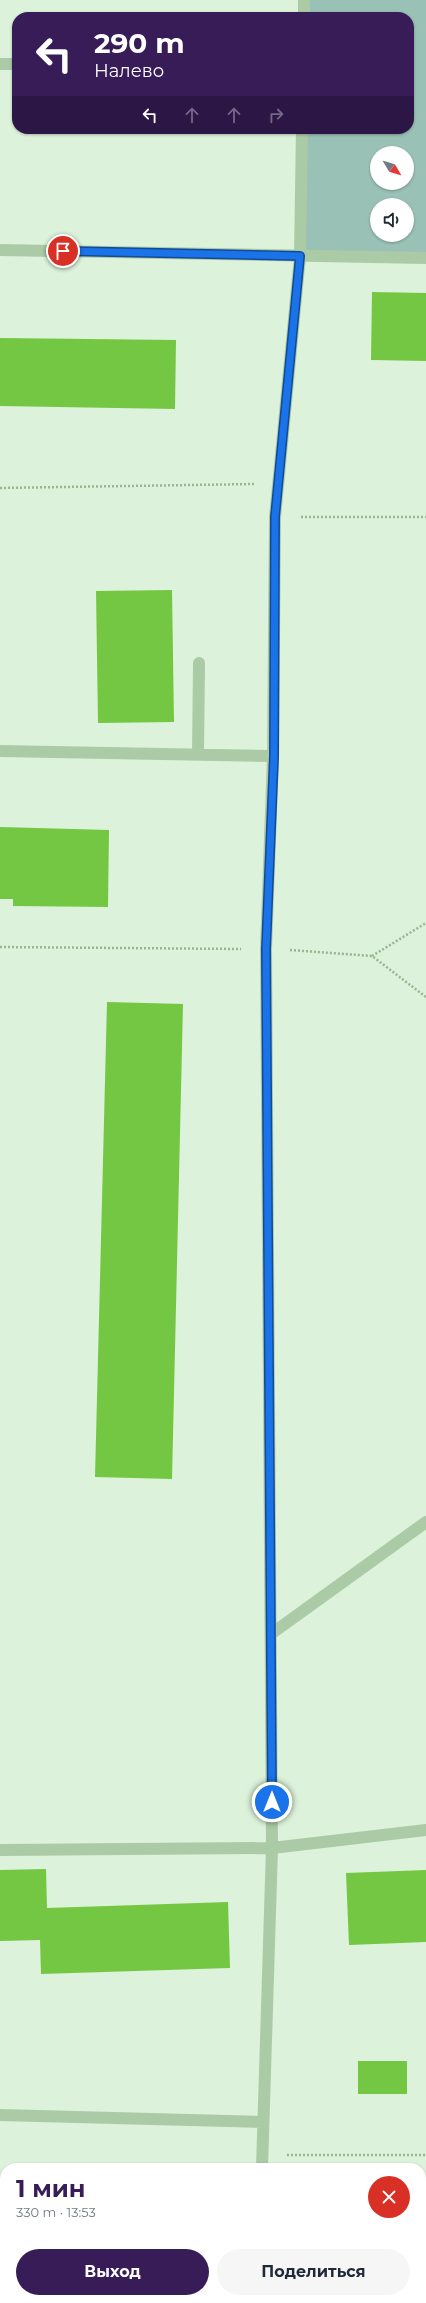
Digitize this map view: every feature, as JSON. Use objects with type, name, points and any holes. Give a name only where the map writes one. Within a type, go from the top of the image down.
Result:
[{"type":"street","points":[[304,0],[304,12]]},
{"type":"street","points":[[0,64],[12,64]]},
{"type":"street","points":[[262,2163],[272,1848],[266,949],[274,756],[275,517],[300,256],[302,134]]},
{"type":"street","points":[[0,250],[426,258]]},
{"type":"street","points":[[198,754],[199,663]]},
{"type":"street","points":[[0,751],[274,756]]},
{"type":"street","points":[[271,1634],[426,1522]]},
{"type":"street","points":[[0,1850],[272,1848],[426,1830]]},
{"type":"street","points":[[0,2115],[263,2122]]},
{"type":"path","points":[[0,488],[278,483]]},
{"type":"path","points":[[275,517],[426,517]]},
{"type":"path","points":[[372,956],[426,923]]},
{"type":"path","points":[[0,947],[266,949],[372,956],[426,997]]},
{"type":"path","points":[[262,2155],[426,2155]]},
{"type":"shaded area","points":[[304,0],[426,0],[426,257],[300,256],[302,134],[414,134],[414,12],[304,12]]},
{"type":"building","points":[[372,292],[426,293],[426,361],[371,360]]},
{"type":"building","points":[[0,338],[176,340],[175,409],[0,406]]},
{"type":"building","points":[[172,590],[174,722],[98,723],[96,591]]},
{"type":"building","points":[[0,827],[109,830],[108,907],[13,906],[13,899],[0,899]]},
{"type":"building","points":[[107,1002],[183,1004],[172,1479],[95,1477]]},
{"type":"building","points":[[46,1869],[47,1908],[228,1902],[230,1968],[41,1974],[40,1940],[0,1941],[0,1870]]},
{"type":"building","points":[[426,1870],[426,1942],[349,1945],[346,1873]]},
{"type":"building","points":[[358,2061],[407,2061],[407,2094],[358,2094]]},
{"type":"route","points":[[63,251],[300,256],[275,517],[274,756],[266,949],[272,1802]]}]
